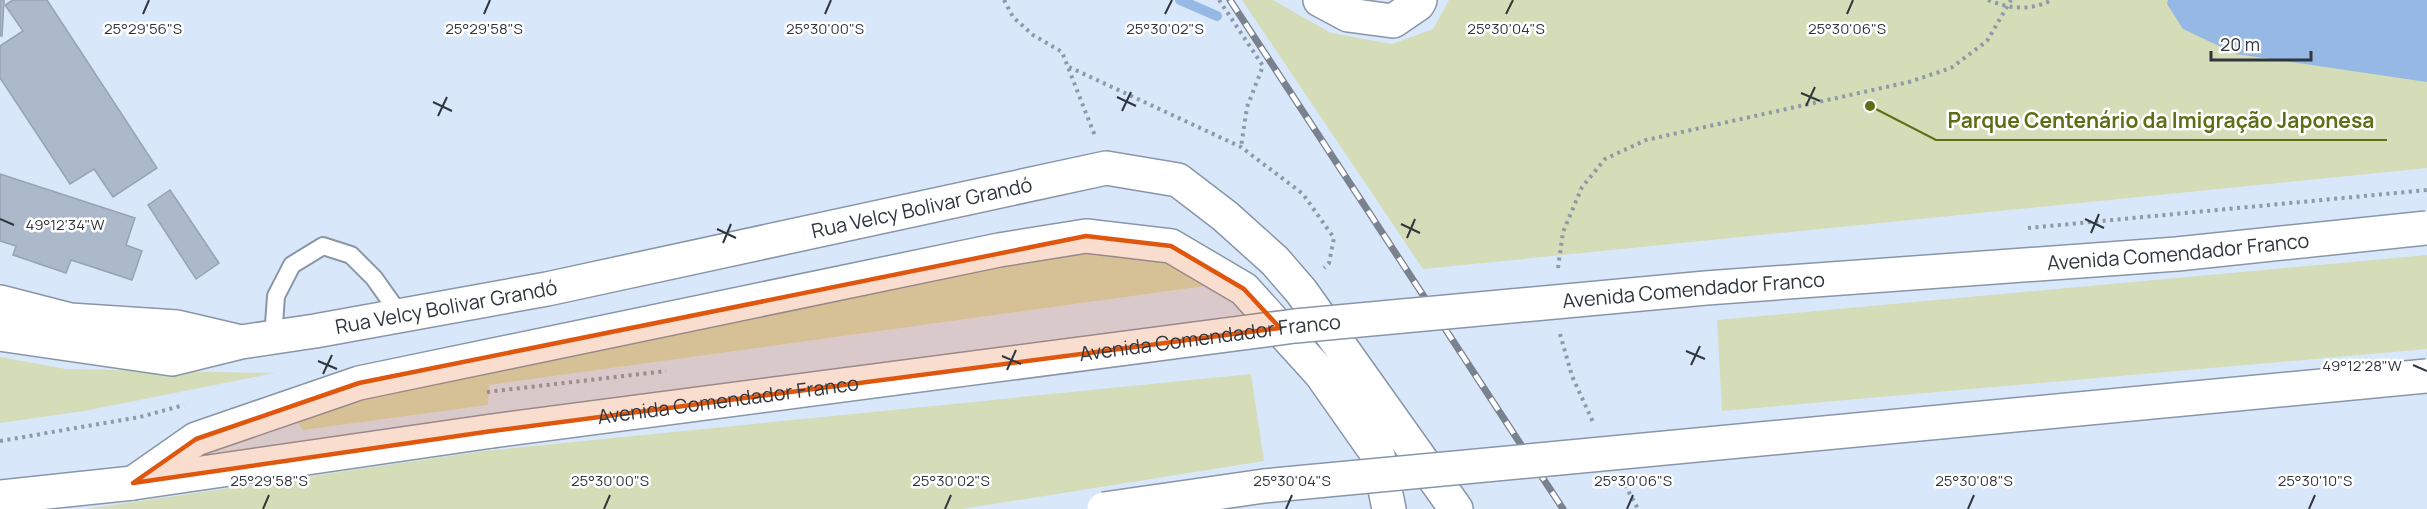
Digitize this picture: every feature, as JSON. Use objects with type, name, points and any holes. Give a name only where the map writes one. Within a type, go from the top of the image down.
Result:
[{"type":"main road","points":[[1320,0],[1348,15],[1393,21],[1419,2]]},
{"type":"main road","name":"Rua Velcy Bolivar Grandó","points":[[0,334],[172,359],[241,342],[547,289],[1106,168],[1178,180],[1225,216],[1275,261],[1301,291],[1455,509]]},
{"type":"main road","name":"Avenida Comendador Franco","points":[[0,497],[133,483],[492,430],[1295,326],[1706,288],[2177,254],[2427,228]]},
{"type":"main road","points":[[133,483],[196,439],[359,383],[999,250],[1086,236],[1171,246],[1244,289],[1322,374],[1378,455],[1389,509]]},
{"type":"main road","name":"Rua Velcy Bolivar Grandó","points":[[0,302],[70,320],[177,327],[241,342]]},
{"type":"main road","points":[[1104,509],[1264,486],[2427,376]]},
{"type":"lane","points":[[273,338],[276,296],[292,265],[323,246],[351,255],[374,278],[401,316]]},
{"type":"path","points":[[1004,0],[1013,16],[1033,35],[1062,52],[1070,67],[1106,168]]},
{"type":"path","points":[[1219,0],[1263,66],[1246,107],[1241,147]]},
{"type":"path","points":[[1988,0],[2007,8],[2038,7],[2052,0]]},
{"type":"path","points":[[1557,276],[1563,232],[1582,187],[1605,159],[1646,140],[1908,82],[1951,68],[1987,41],[2011,0]]},
{"type":"path","points":[[1070,67],[1241,147],[1303,194],[1334,238],[1329,263],[1301,291]]},
{"type":"path","points":[[1559,331],[1572,376],[1595,427]]},
{"type":"path","points":[[0,441],[140,417],[195,402]]},
{"type":"path","points":[[1621,478],[1638,509]]},
{"type":"highlighted area","points":[[1086,236],[1171,246],[1244,289],[1280,328],[492,431],[133,483],[196,439],[359,383]]},
{"type":"green space","points":[[1242,0],[1273,0],[1331,33],[1392,44],[1433,29],[1449,0],[2427,0],[2427,168],[1423,269]]},
{"type":"green space","points":[[1147,245],[1212,285],[489,385],[488,405],[303,430],[296,420],[361,399],[1061,254]]},
{"type":"green space","points":[[2427,255],[2427,349],[1722,411],[1717,320]]},
{"type":"green space","points":[[0,357],[66,369],[275,373],[84,411],[0,423]]},
{"type":"green space","points":[[1251,374],[1264,461],[962,509],[86,509],[484,451]]},
{"type":"water","points":[[2168,0],[2427,0],[2427,82],[2236,54],[2183,29],[2167,4]]},
{"type":"building","points":[[0,0],[4,0],[2,36],[0,36]]},
{"type":"building","points":[[13,0],[47,0],[157,168],[113,197],[94,169],[70,184],[0,78],[0,46],[23,31],[5,5]]},
{"type":"building","points":[[0,174],[135,218],[126,245],[142,251],[132,280],[71,260],[66,273],[13,255],[16,246],[0,241]]},
{"type":"building","points":[[170,190],[219,263],[196,279],[148,205]]},
{"type":"waterway","points":[[1180,0],[1217,16]]},
{"type":"railway","points":[[1230,0],[1563,509]]},
{"type":"place","name":"Parque Centenário da Imigração Japonesa","points":[[1870,106]]}]
